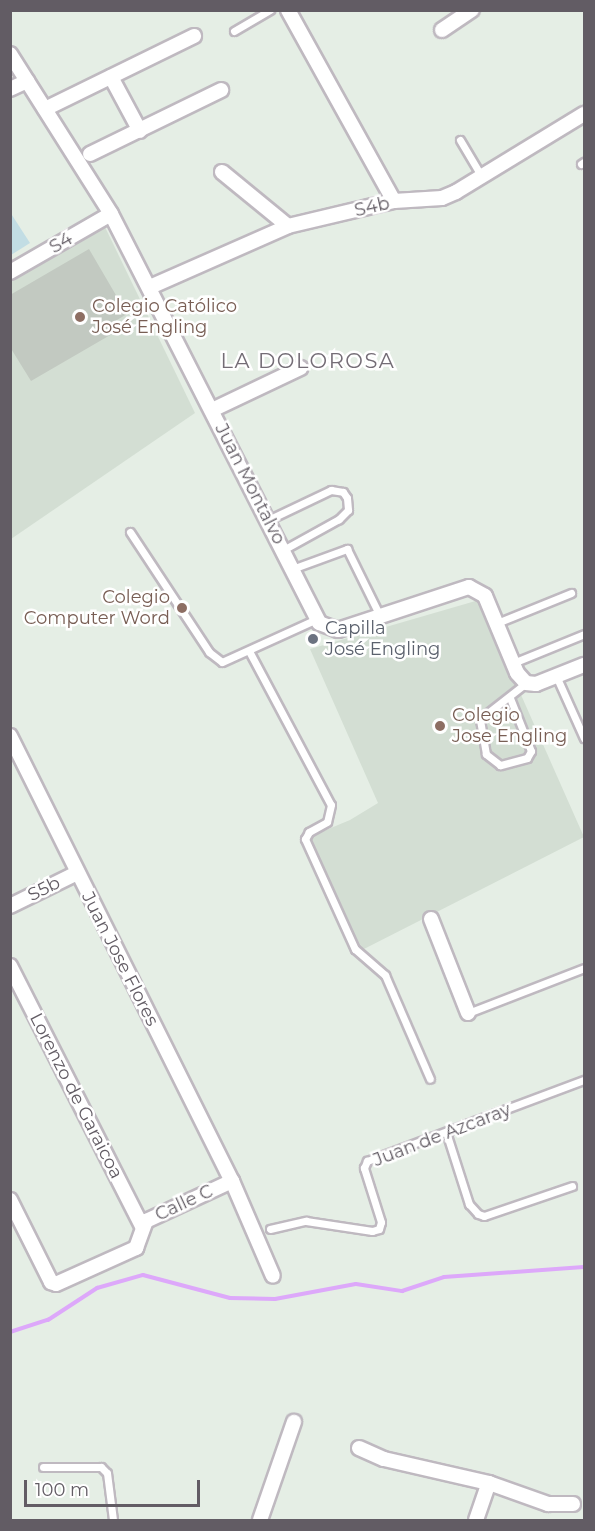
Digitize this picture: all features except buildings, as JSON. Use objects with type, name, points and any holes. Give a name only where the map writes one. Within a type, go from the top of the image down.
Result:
[{"type":"street","points":[[288,10],[394,201]]},
{"type":"street","points":[[442,30],[472,10]]},
{"type":"street","points":[[45,109],[194,36]]},
{"type":"street","name":"Juan Montalvo","points":[[10,54],[111,214],[317,619]]},
{"type":"street","points":[[111,77],[140,131]]},
{"type":"street","points":[[10,89],[27,81]]},
{"type":"street","points":[[90,154],[221,90]]},
{"type":"street","name":"S4b","points":[[150,287],[288,226],[394,201],[442,198],[482,177],[585,114]]},
{"type":"street","points":[[222,172],[288,226]]},
{"type":"street","name":"S4","points":[[10,272],[111,214]]},
{"type":"street","points":[[212,410],[300,369]]},
{"type":"street","points":[[317,619],[328,630],[338,630],[469,587],[485,596],[513,663],[526,683],[557,678],[585,665]]},
{"type":"street","name":"Juan Jose Flores","points":[[10,736],[232,1181],[273,1276]]},
{"type":"street","name":"S5b","points":[[10,906],[77,873]]},
{"type":"street","points":[[431,920],[468,1013]]},
{"type":"street","name":"Lorenzo de Garaicoa","points":[[10,966],[142,1226]]},
{"type":"street","name":"Calle C","points":[[10,1200],[51,1282],[56,1284],[136,1248],[142,1226],[232,1181]]},
{"type":"street","points":[[260,1521],[294,1422]]},
{"type":"street","points":[[359,1448],[384,1459],[489,1483],[548,1504],[573,1504]]},
{"type":"street","points":[[476,1521],[489,1483]]},
{"type":"lane","points":[[234,31],[270,10]]},
{"type":"lane","points":[[460,140],[482,177]]},
{"type":"lane","points":[[268,520],[331,490],[343,492],[347,498],[348,510],[339,519],[283,550]]},
{"type":"lane","points":[[130,532],[215,658],[222,662],[317,619]]},
{"type":"lane","points":[[292,569],[347,549],[380,616]]},
{"type":"lane","points":[[497,623],[571,593]]},
{"type":"lane","points":[[513,663],[585,634]]},
{"type":"lane","points":[[249,651],[332,805],[327,822],[306,834],[308,844],[355,949],[386,975],[430,1079]]},
{"type":"lane","points":[[557,678],[585,738]]},
{"type":"lane","points":[[510,698],[531,751],[527,758],[500,765],[486,754],[480,719],[485,712],[510,698],[526,683]]},
{"type":"lane","points":[[468,1013],[585,968]]},
{"type":"lane","name":"Juan de Azcaray","points":[[270,1229],[306,1221],[372,1231],[379,1229],[381,1222],[364,1168],[367,1161],[585,1080]]},
{"type":"lane","points":[[446,1132],[470,1204],[478,1214],[484,1216],[572,1186]]},
{"type":"lane","points":[[43,1467],[101,1467],[107,1473],[113,1521]]},
{"type":"shaded area","points":[[10,212],[30,243],[11,255],[10,255]]},
{"type":"shaded area","points":[[104,225],[195,413],[11,539],[11,278]]},
{"type":"shaded area","name":"Colegio Jose Engling","points":[[479,600],[584,837],[360,951],[307,838],[350,820],[378,803],[310,649]]},
{"type":"waterway","points":[[10,1332],[48,1320],[97,1288],[143,1275],[230,1298],[275,1299],[356,1284],[402,1291],[444,1277],[584,1267]]},
{"type":"place","name":"Colegio Católico José Engling","points":[[80,317]]},
{"type":"place","name":"Colegio Computer Word","points":[[182,608]]},
{"type":"place","name":"Capilla José Engling","points":[[313,639]]},
{"type":"place","name":"Colegio Jose Engling","points":[[440,726]]},
{"type":"district","name":"LA DOLOROSA","points":[[308,361]]}]
